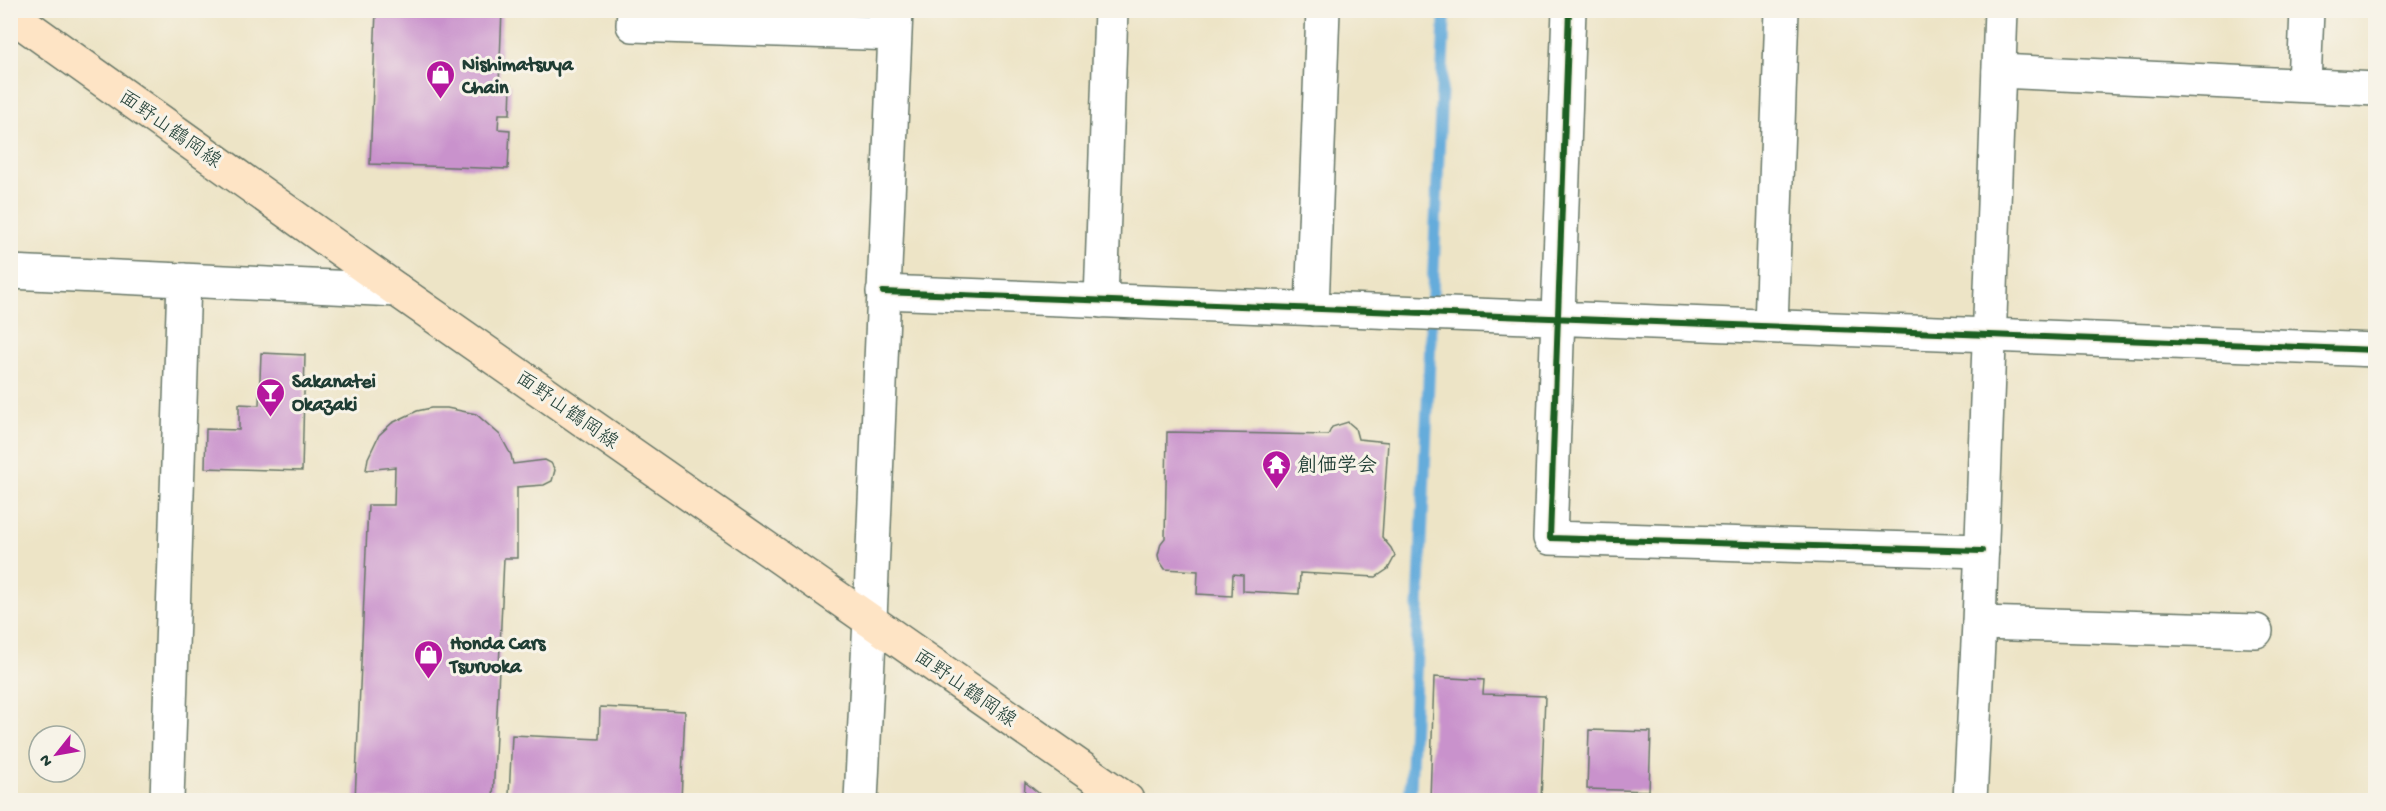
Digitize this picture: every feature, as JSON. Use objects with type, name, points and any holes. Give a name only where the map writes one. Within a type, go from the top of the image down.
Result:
[{"type":"main road","name":"面野山鶴岡線","points":[[10,14],[397,290],[1127,801]]},
{"type":"street","points":[[634,10],[633,25],[895,22],[861,801]]},
{"type":"street","points":[[1101,301],[1111,10]]},
{"type":"street","points":[[1312,309],[1323,10]]},
{"type":"street","points":[[1569,10],[1550,538],[1982,551]]},
{"type":"street","points":[[1771,327],[1782,10]]},
{"type":"street","points":[[1970,801],[1982,551],[2001,10]]},
{"type":"street","points":[[2304,85],[2307,10]]},
{"type":"street","points":[[1999,72],[2376,89]]},
{"type":"street","points":[[10,272],[397,290]]},
{"type":"street","points":[[167,801],[184,280]]},
{"type":"street","points":[[883,292],[2376,350]]},
{"type":"street","points":[[1979,623],[2256,631]]},
{"type":"building","name":"Nishimatsuya Chain","points":[[376,10],[502,10],[499,85],[511,85],[510,114],[499,114],[498,129],[510,130],[508,169],[370,164]]},
{"type":"building","name":"Sakanatei Okazaki","points":[[261,353],[305,355],[302,471],[205,468],[206,429],[239,430],[239,404],[259,405]]},
{"type":"building","name":"Honda Cars Tsuruoka","points":[[447,408],[476,414],[500,435],[511,455],[513,464],[545,460],[551,463],[555,470],[552,481],[544,485],[517,487],[517,558],[504,558],[493,800],[355,800],[368,505],[394,505],[395,467],[366,470],[368,458],[379,435],[392,423],[417,411]]},
{"type":"building","name":"創価学会","points":[[1348,422],[1355,428],[1358,439],[1388,442],[1382,537],[1395,556],[1388,569],[1376,577],[1300,573],[1299,594],[1243,591],[1243,575],[1233,574],[1232,596],[1197,594],[1198,571],[1165,569],[1158,555],[1165,538],[1167,432],[1328,435],[1332,427]]},
{"type":"building","points":[[1434,677],[1484,680],[1483,694],[1545,696],[1541,800],[1430,800]]},
{"type":"building","points":[[600,707],[685,711],[681,800],[601,800],[509,796],[512,735],[599,739]]},
{"type":"building","points":[[1589,730],[1651,732],[1649,791],[1587,789]]},
{"type":"building","points":[[1025,782],[1047,800],[1024,800]]},
{"type":"waterway","points":[[1410,800],[1445,10]]},
{"type":"cycle path","points":[[1569,10],[1550,538],[1982,551]]},
{"type":"cycle path","points":[[883,292],[2376,350]]},
{"type":"place","name":"Nishimatsuya Chain","points":[[441,100]]},
{"type":"place","name":"Sakanatei Okazaki","points":[[271,418]]},
{"type":"place","name":"創価学会","points":[[1276,490]]},
{"type":"place","name":"Honda Cars Tsuruoka","points":[[429,680]]}]
